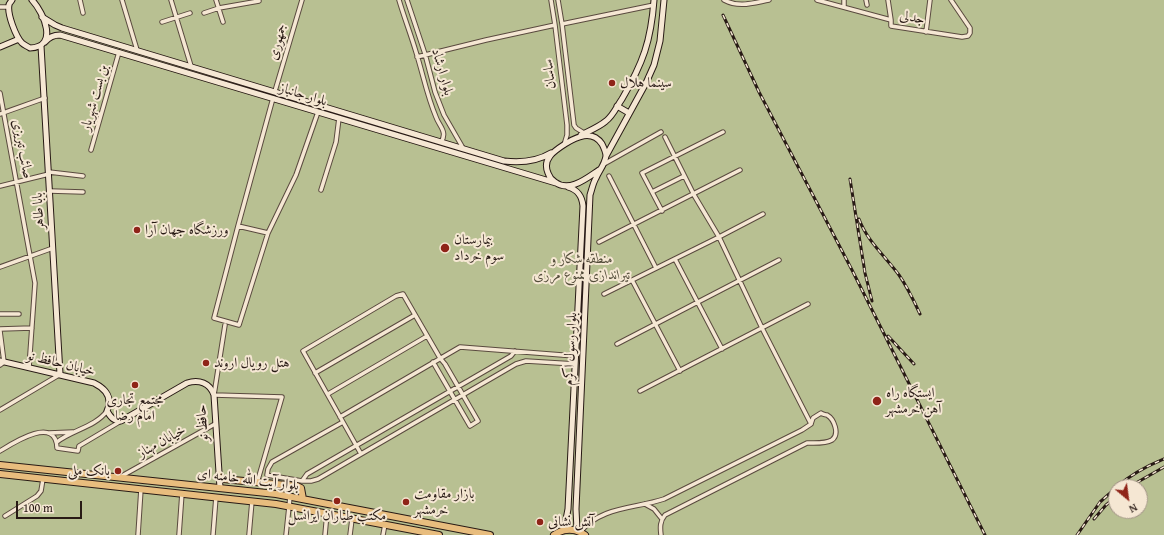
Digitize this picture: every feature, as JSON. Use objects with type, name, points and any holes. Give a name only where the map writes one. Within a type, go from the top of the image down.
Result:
[{"type":"main road","points":[[32,0],[42,17]]},
{"type":"main road","points":[[654,2],[649,38],[644,58],[635,77],[606,121],[576,137],[552,153],[548,158],[546,168],[551,179],[556,183],[571,186],[599,170],[603,164],[646,83],[654,64],[660,41],[664,0]]},
{"type":"main road","points":[[10,3],[12,24],[19,39],[30,48],[43,44]]},
{"type":"main road","name":"بابا طاهر","points":[[42,17],[47,32],[43,44],[45,98],[60,374]]},
{"type":"main road","name":"بلوار جانباز","points":[[42,17],[62,28],[504,161],[514,162],[536,160],[552,153]]},
{"type":"main road","name":"بلوار جانباز","points":[[43,44],[54,35],[60,35],[556,183]]},
{"type":"main road","points":[[0,47],[19,39]]},
{"type":"main road","points":[[273,98],[275,91]]},
{"type":"main road","points":[[617,106],[629,113]]},
{"type":"main road","points":[[576,137],[588,135],[594,137],[603,145],[606,151],[606,157]]},
{"type":"main road","name":"بلوار رسول اکرم","points":[[582,533],[576,509],[590,195],[599,170]]},
{"type":"main road","name":"بلوار رسول اکرم","points":[[564,530],[568,509],[583,206],[582,198],[578,193],[573,188],[565,186]]},
{"type":"main road","points":[[576,346],[583,346]]},
{"type":"main road","name":"خیابان حافظ نو","points":[[1,363],[60,374],[101,386],[106,391],[110,401],[107,411]]},
{"type":"main road","name":"حافظ نو","points":[[121,421],[192,381],[204,382],[209,386],[214,395],[220,488]]},
{"type":"main road","points":[[107,411],[112,419],[115,421],[121,421]]},
{"type":"main road","name":"بلوار آیت الله خامنه ای","points":[[0,465],[220,488],[290,497],[490,535]]},
{"type":"main road","points":[[53,480],[54,471]]},
{"type":"main road","name":"بلوار آیت الله خامنه ای","points":[[0,474],[288,505],[385,524],[417,533],[439,535]]},
{"type":"main road","points":[[219,475],[223,479],[302,488],[303,499]]},
{"type":"main road","points":[[554,535],[564,530],[582,533]]},
{"type":"street","points":[[80,0],[83,13]]},
{"type":"street","points":[[122,0],[137,50]]},
{"type":"street","points":[[171,0],[191,66]]},
{"type":"street","points":[[216,0],[223,22]]},
{"type":"street","name":"جمهوری","points":[[275,91],[302,0]]},
{"type":"street","name":"بلوار ارشاد","points":[[399,0],[418,57],[428,95],[436,118],[444,134],[441,142]]},
{"type":"street","name":"بلوار ارشاد","points":[[407,0],[425,54],[435,92],[444,115],[462,148]]},
{"type":"street","name":"ساسان","points":[[551,0],[567,125],[567,135],[564,145]]},
{"type":"street","name":"ساسان","points":[[558,0],[574,124],[576,128],[584,133]]},
{"type":"street","points":[[724,0],[734,5],[748,5],[769,0]]},
{"type":"street","name":"جدلی","points":[[817,0],[891,20],[891,26],[962,37],[968,36],[970,33],[970,28],[951,0]]},
{"type":"street","points":[[844,0],[844,7]]},
{"type":"street","points":[[866,0],[867,5]]},
{"type":"street","points":[[888,0],[891,20]]},
{"type":"street","points":[[926,32],[930,0]]},
{"type":"street","points":[[204,13],[219,8],[259,1]]},
{"type":"street","points":[[562,24],[654,2]]},
{"type":"street","points":[[0,6],[10,3]]},
{"type":"street","points":[[162,22],[190,13]]},
{"type":"street","points":[[418,57],[425,54],[555,25]]},
{"type":"street","name":"بن بست شهریار","points":[[91,150],[119,52]]},
{"type":"street","name":"صائب تبریزی","points":[[0,93],[2,113],[17,182],[35,283],[29,368]]},
{"type":"street","points":[[2,113],[45,98]]},
{"type":"street","points":[[273,98],[214,318],[239,325],[268,233],[296,175],[318,112]]},
{"type":"street","points":[[321,190],[336,142],[339,118]]},
{"type":"street","points":[[603,164],[661,132]]},
{"type":"street","points":[[662,211],[642,172],[723,132]]},
{"type":"street","points":[[665,137],[694,195],[719,237],[762,328],[811,424]]},
{"type":"street","points":[[599,242],[694,195],[740,170]]},
{"type":"street","points":[[0,186],[49,173],[83,176]]},
{"type":"street","points":[[609,176],[633,226],[656,268]]},
{"type":"street","points":[[652,192],[684,176]]},
{"type":"street","points":[[50,191],[83,192]]},
{"type":"street","points":[[604,294],[762,214]]},
{"type":"street","points":[[238,226],[268,233]]},
{"type":"street","points":[[0,267],[53,248]]},
{"type":"street","points":[[675,259],[722,349]]},
{"type":"street","points":[[616,344],[740,282],[779,260]]},
{"type":"street","points":[[632,280],[680,371]]},
{"type":"street","points":[[361,454],[303,351],[396,296],[403,294],[478,421],[470,426],[433,362]]},
{"type":"street","points":[[640,391],[808,304]]},
{"type":"street","points":[[0,314],[19,314]]},
{"type":"street","points":[[315,373],[415,315]]},
{"type":"street","points":[[226,325],[214,395],[282,397],[257,483]]},
{"type":"street","points":[[1,363],[0,330],[32,328]]},
{"type":"street","points":[[328,394],[427,336]]},
{"type":"street","points":[[340,417],[460,347],[575,356]]},
{"type":"street","points":[[302,480],[307,474],[511,356],[515,351]]},
{"type":"street","points":[[558,363],[559,354]]},
{"type":"street","points":[[511,356],[516,364]]},
{"type":"street","points":[[343,422],[272,462],[268,469],[267,475],[311,481],[318,479],[516,364],[526,361],[575,364]]},
{"type":"street","points":[[0,410],[60,374]]},
{"type":"street","points":[[56,442],[97,421],[107,411]]},
{"type":"street","points":[[582,533],[591,521],[597,517],[621,509],[664,499],[802,430],[811,424],[813,418],[821,414],[830,418],[836,429],[834,439],[826,443],[807,443],[672,511],[662,519],[660,528],[661,535]]},
{"type":"street","points":[[401,420],[406,428]]},
{"type":"street","points":[[48,433],[56,442],[57,448],[78,451],[79,446],[121,421]]},
{"type":"street","name":"خیابان مهناز","points":[[119,478],[215,424]]},
{"type":"street","points":[[0,451],[32,434],[76,431]]},
{"type":"street","points":[[5,516],[37,496],[41,491],[43,479]]},
{"type":"street","points":[[138,535],[141,489]]},
{"type":"street","points":[[178,535],[182,493]]},
{"type":"street","points":[[213,535],[216,497]]},
{"type":"street","points":[[286,535],[290,497]]},
{"type":"street","points":[[248,535],[252,501]]},
{"type":"street","points":[[645,504],[654,509],[662,519]]},
{"type":"street","points":[[325,535],[327,513]]},
{"type":"street","points":[[350,535],[352,518]]},
{"type":"street","points":[[383,535],[385,524]]},
{"type":"green space","name":"منطقه شکار و تیراندازی ممنوع مرزی","points":[[0,0],[1164,0],[1164,535],[0,535]]},
{"type":"railway","points":[[723,15],[759,92],[852,270],[985,535]]},
{"type":"railway","points":[[850,179],[865,273],[872,301]]},
{"type":"railway","points":[[859,219],[862,227],[872,242],[894,268],[911,294],[920,314]]},
{"type":"railway","points":[[888,336],[914,364]]},
{"type":"railway","points":[[1127,479],[1139,471],[1164,459]]},
{"type":"railway","points":[[1143,479],[1164,467]]},
{"type":"railway","points":[[1077,535],[1100,502],[1108,495]]},
{"type":"railway","points":[[1094,519],[1108,503]]},
{"type":"place","name":"سینما هلال","points":[[612,83]]},
{"type":"place","name":"ورزشگاه جهان آرا","points":[[137,230]]},
{"type":"place","name":"بیمارستان سوم خرداد","points":[[445,248]]},
{"type":"place","name":"هتل رویال اروند","points":[[206,363]]},
{"type":"place","name":"مجتمع تجاری امام رضا","points":[[135,385]]},
{"type":"place","name":"ایستگاه راه آهن خرمشهر","points":[[877,401]]},
{"type":"place","name":"بانک ملی","points":[[118,471]]},
{"type":"place","name":"مكتب طياران ايرانسل","points":[[337,501]]},
{"type":"place","name":"بازار مقاومت خرمشهر","points":[[406,502]]},
{"type":"place","name":"آتش نشانی","points":[[540,522]]}]
